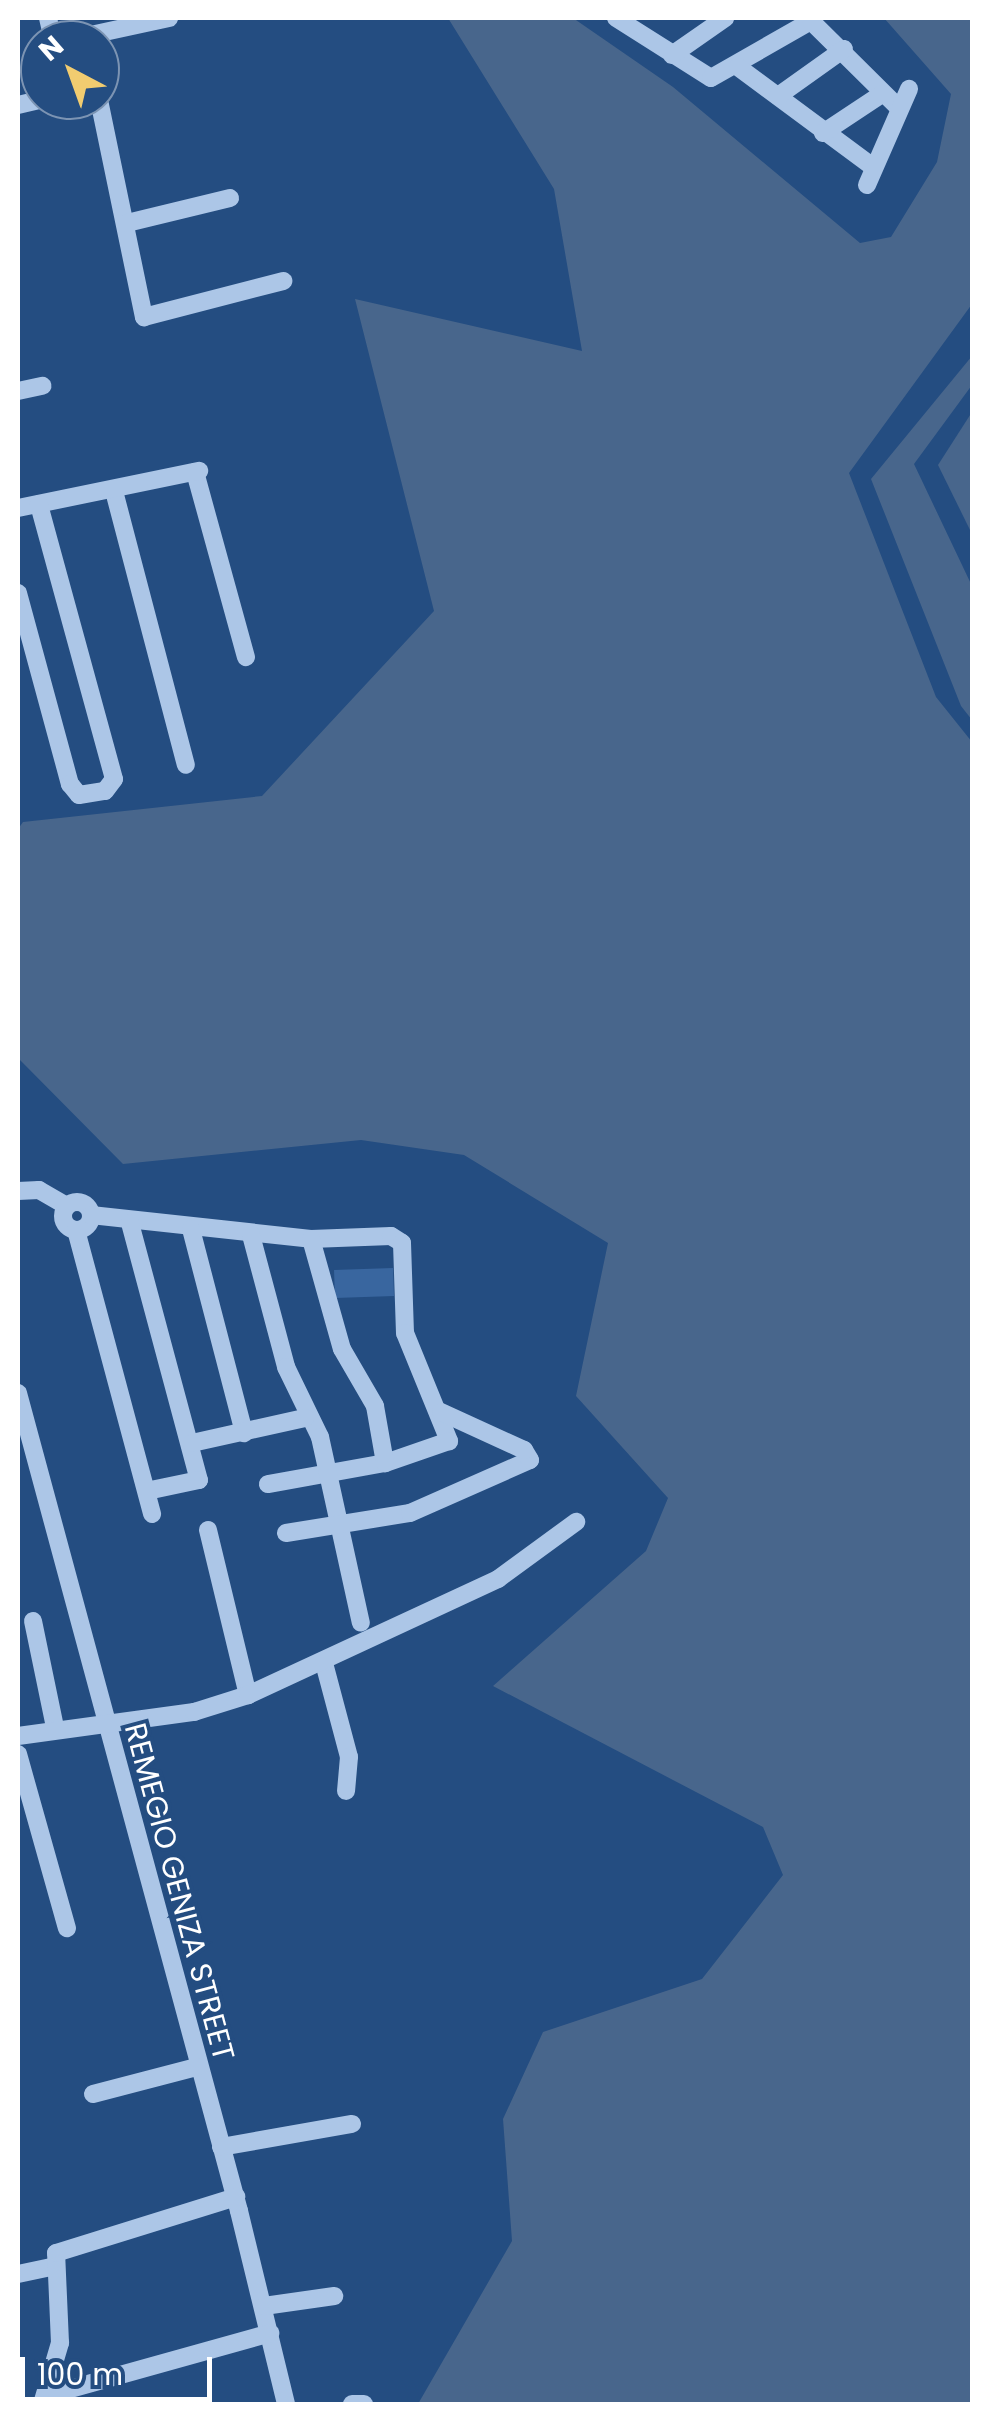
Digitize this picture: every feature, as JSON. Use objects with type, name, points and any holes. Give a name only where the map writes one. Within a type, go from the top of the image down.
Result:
[{"type":"street","points":[[120,26],[168,18]]},
{"type":"street","points":[[616,18],[710,78],[738,66],[811,21],[844,49],[889,100]]},
{"type":"street","points":[[672,54],[725,18]]},
{"type":"street","points":[[778,96],[844,49]]},
{"type":"street","points":[[738,66],[823,133],[873,166]]},
{"type":"street","points":[[823,133],[908,90]]},
{"type":"street","points":[[866,185],[889,100]]},
{"type":"street","points":[[104,120],[144,317],[283,281]]},
{"type":"street","points":[[127,223],[230,198]]},
{"type":"street","points":[[18,391],[42,386]]},
{"type":"street","points":[[18,508],[197,471],[246,657]]},
{"type":"street","points":[[114,491],[186,765]]},
{"type":"street","points":[[18,593],[70,784],[79,796],[105,791],[114,779],[40,504]]},
{"type":"street","points":[[18,1191],[39,1190],[68,1206],[82,1203],[91,1215],[130,1224],[310,1239],[391,1236],[402,1243],[405,1333],[441,1412],[449,1441]]},
{"type":"street","points":[[68,1206],[64,1223],[76,1230],[152,1514]]},
{"type":"street","points":[[76,1230],[91,1215]]},
{"type":"street","points":[[130,1224],[199,1480],[147,1491]]},
{"type":"street","points":[[190,1229],[244,1432]]},
{"type":"street","points":[[250,1235],[306,1418],[316,1424],[330,1471],[362,1623]]},
{"type":"street","points":[[310,1239],[342,1348],[374,1406],[385,1463]]},
{"type":"street","name":"REMEGIO GENIZA STREET","points":[[18,1394],[197,2067],[236,2197],[286,2404]]},
{"type":"street","points":[[286,1532],[410,1513],[530,1460],[524,1450],[441,1412]]},
{"type":"street","points":[[192,1443],[306,1418]]},
{"type":"street","points":[[268,1484],[385,1463],[479,1430]]},
{"type":"street","points":[[18,1736],[55,1727],[194,1712],[248,1696],[498,1579],[576,1522]]},
{"type":"street","points":[[208,1530],[248,1696]]},
{"type":"street","points":[[33,1621],[55,1727]]},
{"type":"street","points":[[324,1662],[349,1756],[346,1790]]},
{"type":"street","points":[[18,1754],[67,1928]]},
{"type":"street","points":[[93,2094],[197,2067]]},
{"type":"street","points":[[221,2147],[352,2124]]},
{"type":"street","points":[[44,2400],[60,2342],[52,2266],[60,2250],[236,2197]]},
{"type":"street","points":[[18,2274],[52,2266]]},
{"type":"street","points":[[264,2306],[334,2296]]},
{"type":"street","points":[[44,2400],[270,2333]]},
{"type":"street","points":[[352,2404],[364,2404]]},
{"type":"shaded area","points":[[448,18],[573,18],[673,87],[860,243],[891,237],[937,162],[951,94],[884,18],[972,18],[972,304],[849,473],[936,697],[972,742],[972,2404],[418,2404],[512,2241],[503,2119],[543,2032],[702,1979],[783,1875],[763,1827],[493,1686],[646,1551],[668,1498],[576,1396],[608,1243],[464,1155],[361,1140],[123,1164],[18,1058],[18,829],[23,822],[262,796],[434,611],[355,299],[582,351],[554,189]]},
{"type":"shaded area","points":[[972,356],[972,385],[914,464],[972,586],[972,720],[961,706],[871,479]]},
{"type":"shaded area","points":[[972,412],[972,534],[938,465]]},
{"type":"shaded area","points":[[393,1268],[394,1296],[335,1298],[334,1270]]}]
